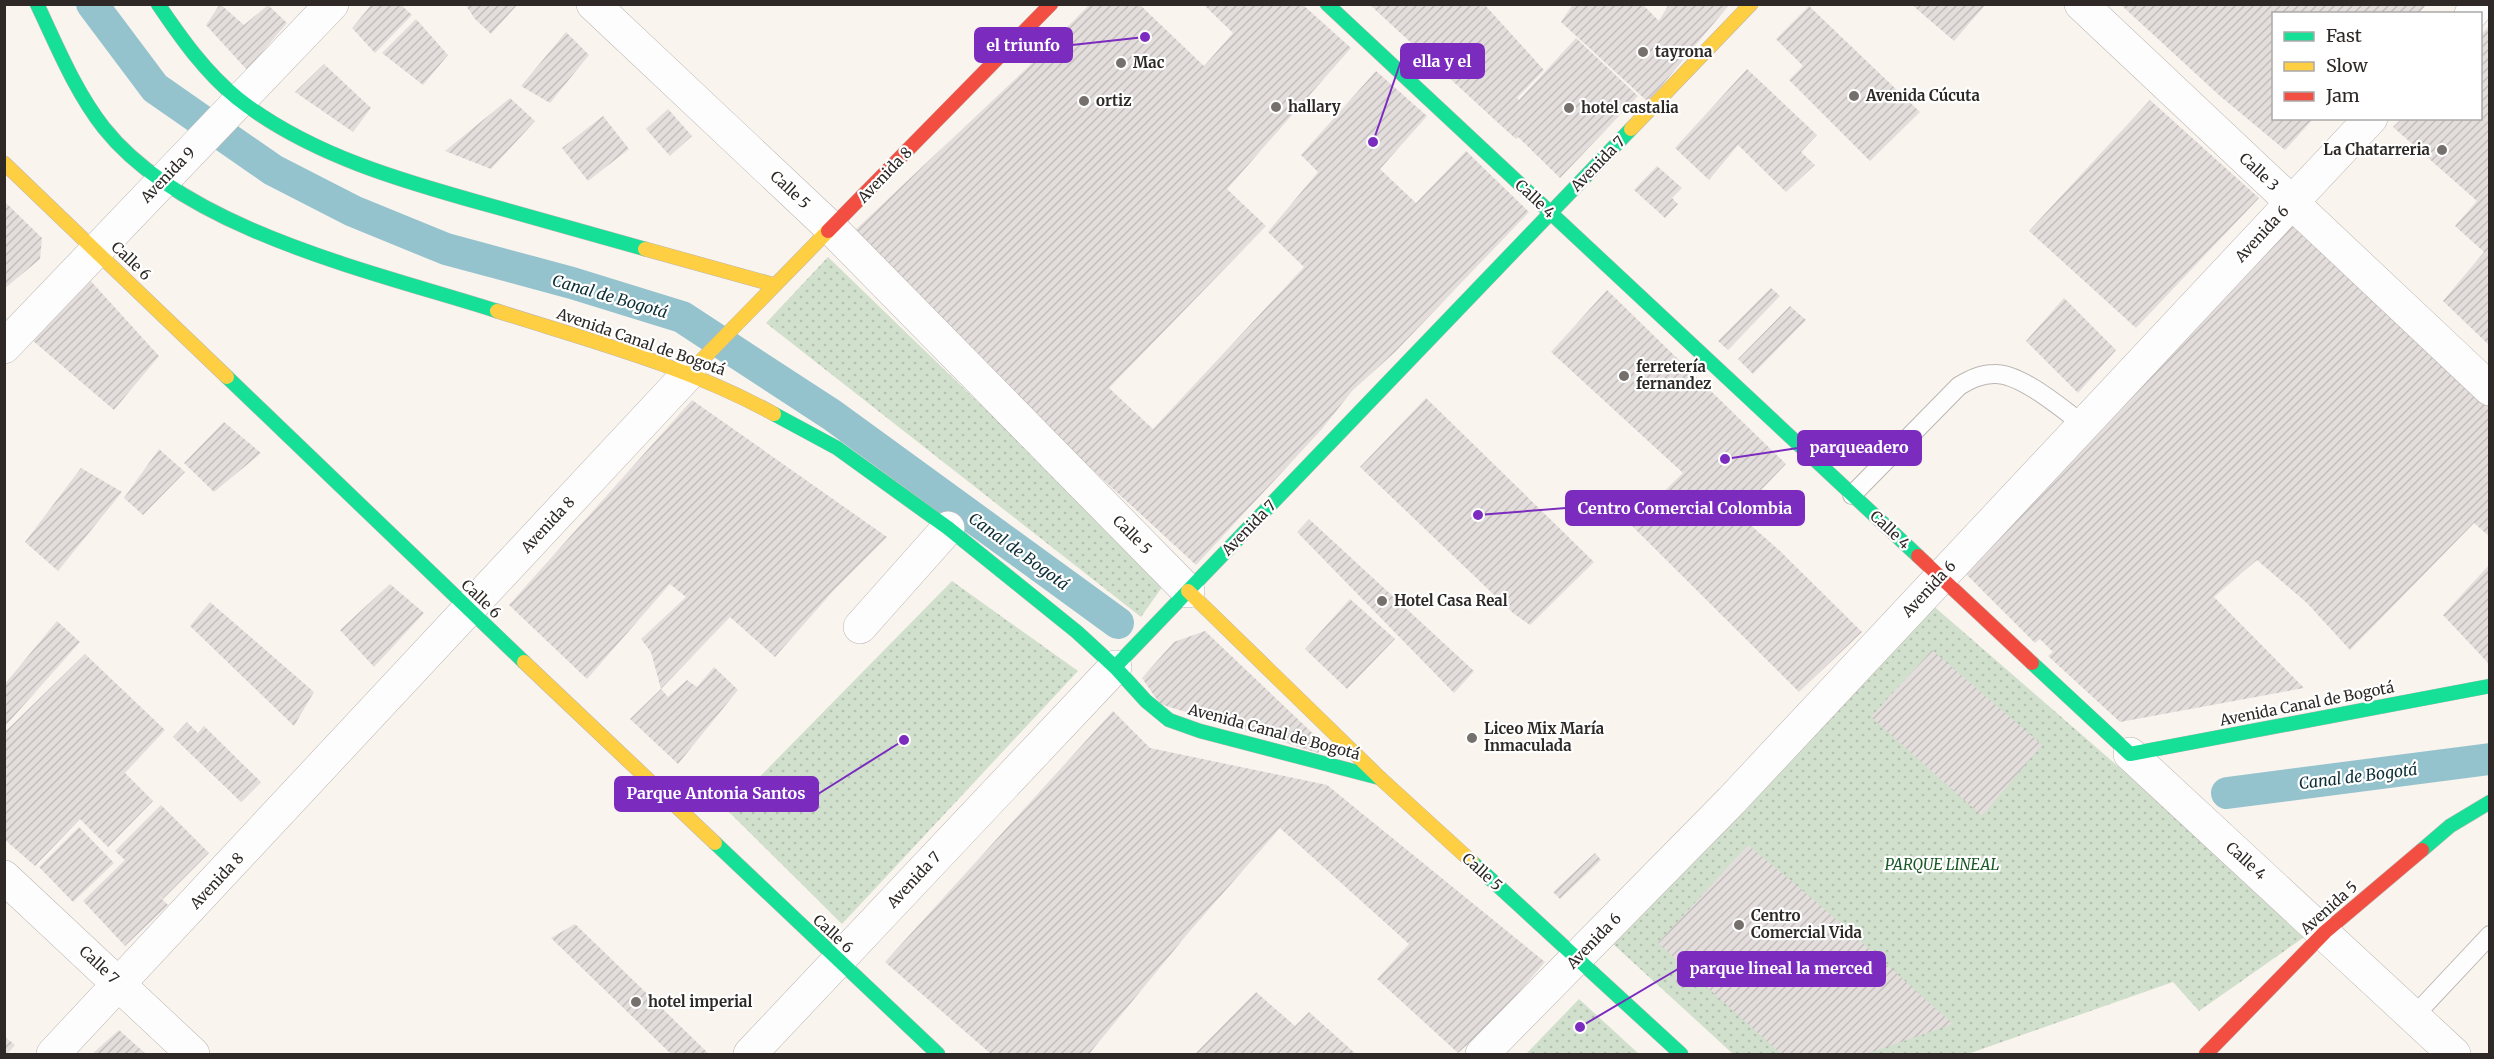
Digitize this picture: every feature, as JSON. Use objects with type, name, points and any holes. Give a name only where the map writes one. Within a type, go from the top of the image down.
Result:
[{"type":"main road","name":"Avenida Canal de Bogotá","points":[[37,4],[92,114],[115,141],[160,182],[214,214],[295,246],[689,373],[751,400],[837,448],[948,528],[1077,632],[1169,720],[1200,732],[1380,778]]},
{"type":"main road","points":[[158,4],[230,110],[291,130],[397,180],[775,285]]},
{"type":"main road","name":"Avenida 8","points":[[689,373],[1051,4]]},
{"type":"main road","name":"Calle 4","points":[[1327,4],[2130,754]]},
{"type":"main road","name":"Avenida 7","points":[[1115,667],[1751,4]]},
{"type":"main road","name":"Calle 6","points":[[4,163],[469,610],[837,961],[938,1054]]},
{"type":"main road","name":"Calle 5","points":[[1188,591],[1380,778],[1680,1054]]},
{"type":"main road","name":"Avenida Canal de Bogotá","points":[[2130,754],[2490,686]]},
{"type":"main road","name":"Avenida 5","points":[[2206,1054],[2325,932],[2450,826],[2489,802]]},
{"type":"street","name":"Avenida 9","points":[[4,347],[332,4]]},
{"type":"street","name":"Calle 5","points":[[593,4],[832,229],[1188,591]]},
{"type":"street","name":"Calle 3","points":[[2081,4],[2490,389]]},
{"type":"street","name":"Avenida 6","points":[[1482,1054],[1731,801],[2369,120]]},
{"type":"street","name":"Avenida 8","points":[[53,1054],[120,985],[689,373]]},
{"type":"street","points":[[860,627],[948,528]]},
{"type":"street","name":"Avenida 7","points":[[750,1054],[1115,667]]},
{"type":"street","name":"Calle 4","points":[[2130,754],[2325,932],[2454,1054]]},
{"type":"street","name":"Calle 7","points":[[4,877],[193,1054]]},
{"type":"lane","points":[[1852,495],[1959,386],[1977,376],[1997,373],[2022,381],[2084,424]]},
{"type":"lane","points":[[2414,1016],[2490,935]]},
{"type":"green space","points":[[828,257],[1165,583],[1141,617],[766,323]]},
{"type":"green space","points":[[952,581],[1078,671],[842,924],[727,810]]},
{"type":"green space","name":"PARQUE LINEAL","points":[[1930,603],[2310,933],[2199,1011],[2173,982],[1968,1054],[1733,1054],[1612,943]]},
{"type":"green space","points":[[1579,999],[1639,1054],[1526,1054]]},
{"type":"building","points":[[220,4],[244,25],[268,5],[287,23],[247,70],[206,25]]},
{"type":"building","points":[[372,4],[400,4],[412,15],[375,53],[352,28]]},
{"type":"building","points":[[465,4],[518,4],[491,34],[475,19]]},
{"type":"building","points":[[1090,4],[1139,4],[1204,66],[1233,33],[1203,4],[1302,4],[1351,48],[1227,189],[1266,226],[1109,388],[1153,429],[1304,267],[1268,232],[1318,172],[1301,155],[1376,71],[1427,116],[1380,169],[1416,203],[1466,151],[1529,212],[1395,352],[1352,391],[1322,429],[1196,565],[1059,439],[851,234],[1029,66]]},
{"type":"building","points":[[1369,4],[1484,4],[1544,70],[1517,98],[1519,100],[1576,38],[1638,96],[1560,178],[1518,137],[1516,139]]},
{"type":"building","name":"tayrona","points":[[1573,4],[1642,4],[1659,21],[1669,4],[1730,4],[1648,102],[1561,22]]},
{"type":"building","points":[[1911,4],[1986,4],[1954,41]]},
{"type":"building","points":[[2120,4],[2427,4],[2420,12],[2272,12],[2272,120],[2312,120],[2285,150],[2220,96]]},
{"type":"building","name":"Avenida Cúcuta","points":[[1809,6],[1920,112],[1870,161],[1789,80],[1803,66],[1776,39]]},
{"type":"building","points":[[416,19],[448,55],[423,85],[382,53]]},
{"type":"building","points":[[2490,25],[2490,346],[2443,301],[2484,252],[2455,226],[2477,201],[2393,127],[2400,120],[2482,120],[2482,34]]},
{"type":"building","points":[[566,32],[589,55],[550,103],[521,86]]},
{"type":"building","points":[[324,64],[371,108],[353,132],[295,92]]},
{"type":"building","points":[[1747,69],[1817,135],[1801,152],[1815,165],[1786,192],[1738,145],[1709,180],[1675,148]]},
{"type":"building","points":[[510,98],[535,121],[491,169],[445,151]]},
{"type":"building","points":[[2150,100],[2259,198],[2136,328],[2029,231]]},
{"type":"building","points":[[668,109],[692,136],[670,156],[646,129]]},
{"type":"building","points":[[603,116],[629,149],[588,181],[562,148]]},
{"type":"building","points":[[1657,166],[1682,188],[1672,198],[1678,204],[1665,218],[1634,190]]},
{"type":"building","points":[[4,201],[42,238],[40,259],[4,289]]},
{"type":"building","points":[[2283,211],[2490,405],[2490,537],[2474,523],[2350,650],[2307,603],[2257,560],[2214,597],[2304,688],[2120,722],[2048,656],[2053,652],[2040,639],[2035,643],[1961,569]]},
{"type":"building","points":[[88,278],[159,356],[114,410],[32,340]]},
{"type":"building","points":[[1771,288],[1780,296],[1728,350],[1718,341]]},
{"type":"building","points":[[1607,290],[1786,464],[1738,514],[1780,551],[1862,632],[1799,692],[1630,524],[1683,473],[1551,352]]},
{"type":"building","points":[[2064,298],[2116,350],[2078,393],[2026,341]]},
{"type":"building","points":[[1790,306],[1806,320],[1753,374],[1738,359]]},
{"type":"building","points":[[1426,398],[1594,562],[1530,625],[1513,613],[1360,467]]},
{"type":"building","points":[[692,400],[887,537],[834,590],[775,657],[730,617],[661,689],[651,652],[641,639],[686,597],[670,584],[587,679],[509,605]]},
{"type":"building","points":[[224,422],[261,453],[214,492],[184,463]]},
{"type":"building","points":[[159,449],[185,472],[143,515],[124,498]]},
{"type":"building","points":[[81,468],[122,492],[58,571],[25,542]]},
{"type":"building","name":"Hotel Casa Real","points":[[1309,519],[1474,671],[1454,693],[1297,532]]},
{"type":"building","points":[[2490,564],[2490,665],[2443,615]]},
{"type":"building","points":[[390,584],[424,613],[374,667],[340,630]]},
{"type":"building","points":[[1350,599],[1395,639],[1347,689],[1305,649]]},
{"type":"building","points":[[210,602],[314,692],[294,726],[190,626]]},
{"type":"building","points":[[57,621],[80,642],[6,725],[4,685]]},
{"type":"building","points":[[1205,631],[1324,744],[1318,753],[1160,704],[1142,678],[1174,642]]},
{"type":"building","points":[[1932,650],[2042,745],[1982,816],[1871,717]]},
{"type":"building","points":[[85,654],[165,730],[125,773],[153,801],[108,847],[80,819],[35,866],[4,839],[4,733]]},
{"type":"building","points":[[714,667],[738,690],[678,764],[630,719],[661,689],[668,697],[687,680],[697,687]]},
{"type":"building","points":[[1113,711],[1150,748],[1327,785],[1545,962],[1496,1019],[1458,1053],[1377,979],[1409,944],[1280,828],[1189,932],[1089,1054],[991,1054],[885,962]]},
{"type":"building","points":[[187,722],[198,733],[204,726],[261,782],[241,802],[173,737]]},
{"type":"building","points":[[161,805],[209,853],[163,899],[158,895],[168,905],[125,946],[83,901],[125,860],[115,851]]},
{"type":"building","points":[[79,827],[114,863],[73,902],[39,867]]},
{"type":"building","points":[[1748,845],[1821,906],[1953,1024],[1866,1054],[1781,1054],[1658,943]]},
{"type":"building","points":[[1595,853],[1601,860],[1560,899],[1553,892]]},
{"type":"building","name":"hotel imperial","points":[[575,924],[709,1054],[671,1054],[551,938]]},
{"type":"building","points":[[1256,992],[1295,1026],[1309,1012],[1356,1054],[1299,1054],[1309,1042],[1298,1054],[1195,1054]]},
{"type":"building","points":[[119,1030],[146,1054],[92,1054]]},
{"type":"building","points":[[4,1036],[15,1045],[7,1054],[4,1054]]},
{"type":"waterway","name":"Canal de Bogotá","points":[[92,4],[155,88],[273,170],[353,211],[446,249],[572,283],[682,317],[832,415],[1118,623]]},
{"type":"waterway","name":"Canal de Bogotá","points":[[2227,793],[2490,759]]},
{"type":"traffic: fast","points":[[37,4],[75,84],[104,128],[139,164],[183,195],[232,221],[286,244],[497,311]]},
{"type":"traffic: fast","points":[[158,4],[194,54],[225,88],[265,118],[295,136],[326,151],[392,176],[645,249]]},
{"type":"traffic: fast","points":[[1327,4],[1918,556]]},
{"type":"traffic: fast","points":[[1115,667],[1631,129]]},
{"type":"traffic: fast","points":[[227,377],[524,662]]},
{"type":"traffic: fast","points":[[774,414],[837,448],[948,528],[1077,632],[1115,667],[1146,701],[1169,720],[1200,731],[1380,778]]},
{"type":"traffic: fast","points":[[2032,663],[2130,754],[2490,686]]},
{"type":"traffic: fast","points":[[2422,850],[2450,826],[2490,802]]},
{"type":"traffic: fast","points":[[715,843],[938,1054]]},
{"type":"traffic: fast","points":[[1472,862],[1681,1054]]},
{"type":"traffic: slow","points":[[1631,129],[1751,4]]},
{"type":"traffic: slow","points":[[4,163],[227,377]]},
{"type":"traffic: slow","points":[[689,373],[828,231]]},
{"type":"traffic: slow","points":[[645,249],[775,285]]},
{"type":"traffic: slow","points":[[497,311],[673,368],[774,414]]},
{"type":"traffic: slow","points":[[1188,591],[1380,778],[1472,862]]},
{"type":"traffic: slow","points":[[524,662],[715,843]]},
{"type":"traffic: jam","points":[[828,231],[1051,4]]},
{"type":"traffic: jam","points":[[1918,556],[2032,663]]},
{"type":"traffic: jam","points":[[2206,1054],[2325,932],[2422,850]]},
{"type":"place","name":"el triunfo","points":[[1145,37]]},
{"type":"place","name":"tayrona","points":[[1643,52]]},
{"type":"place","name":"Mac","points":[[1121,63]]},
{"type":"place","name":"Avenida Cúcuta","points":[[1854,96]]},
{"type":"place","name":"ortiz","points":[[1084,101]]},
{"type":"place","name":"hallary","points":[[1276,107]]},
{"type":"place","name":"hotel castalia","points":[[1569,108]]},
{"type":"place","name":"ella y el","points":[[1373,142]]},
{"type":"place","name":"La Chatarreria","points":[[2442,150]]},
{"type":"place","name":"ferretería fernandez","points":[[1624,376]]},
{"type":"place","name":"parqueadero","points":[[1725,459]]},
{"type":"place","name":"Centro Comercial Colombia","points":[[1478,515]]},
{"type":"place","name":"Hotel Casa Real","points":[[1382,601]]},
{"type":"place","name":"Liceo Mix María Inmaculada","points":[[1472,738]]},
{"type":"place","name":"Parque Antonia Santos","points":[[904,740]]},
{"type":"place","name":"Centro Comercial Vida","points":[[1739,925]]},
{"type":"place","name":"hotel imperial","points":[[636,1002]]},
{"type":"place","name":"parque lineal la merced","points":[[1580,1027]]}]
